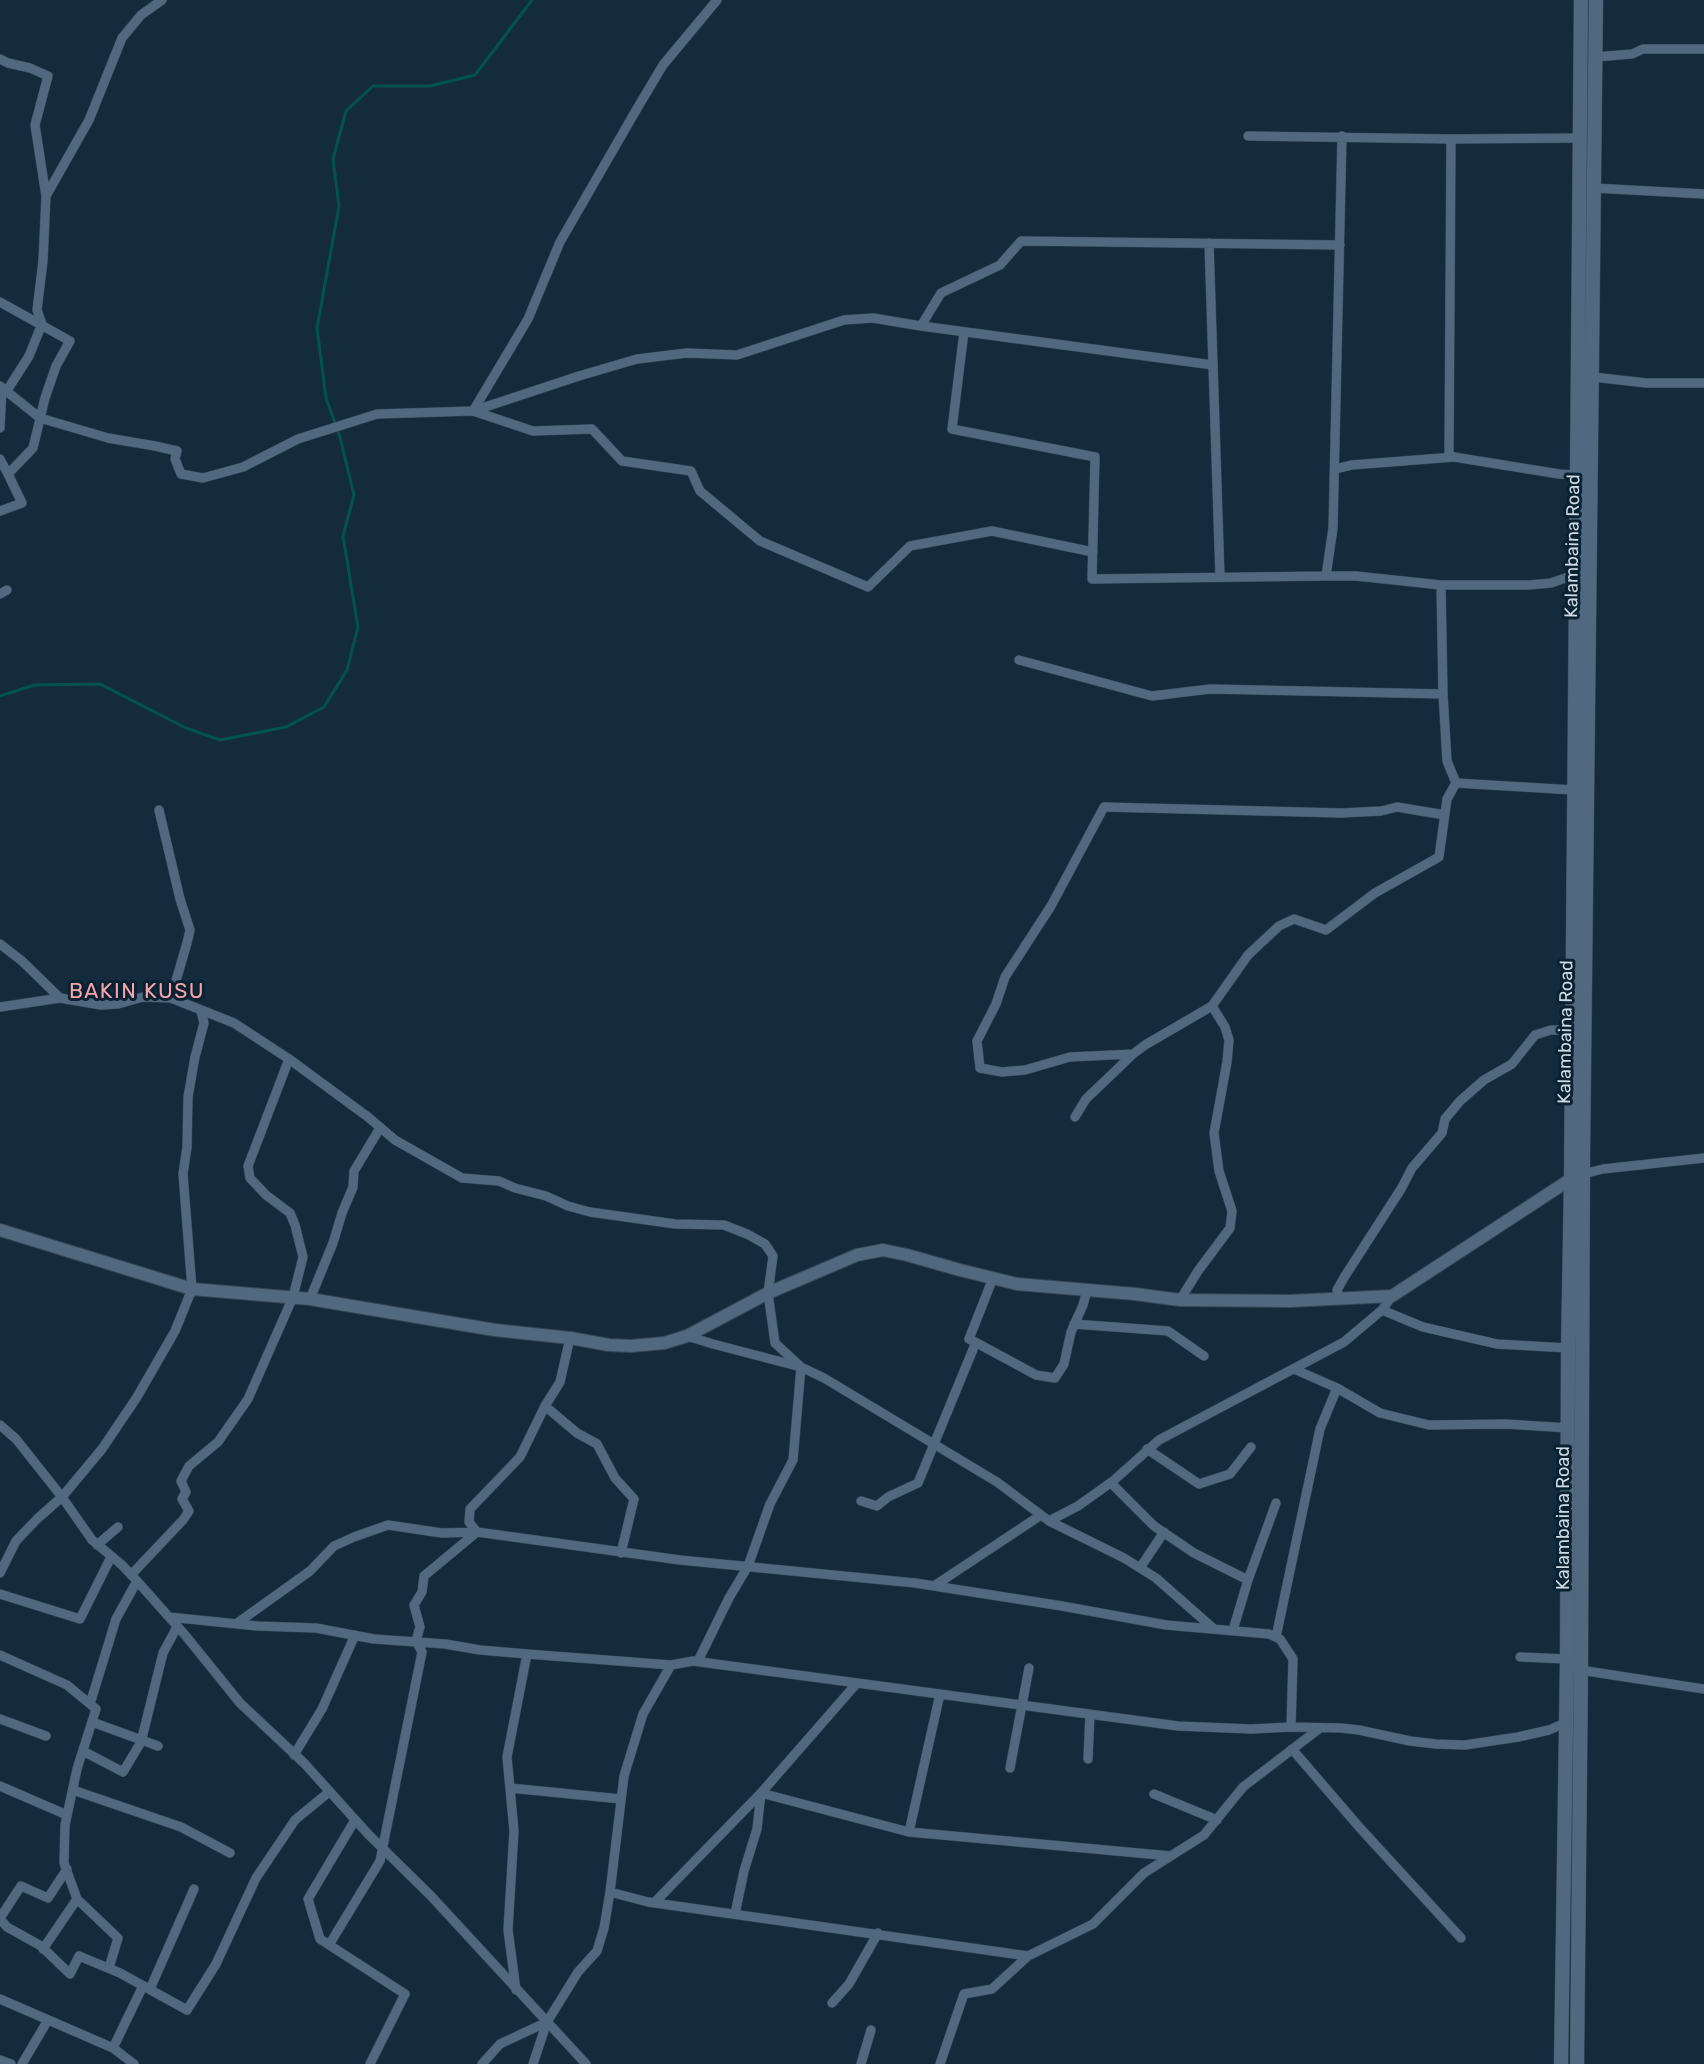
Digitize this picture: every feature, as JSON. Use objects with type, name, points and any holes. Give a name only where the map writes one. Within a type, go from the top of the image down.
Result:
[{"type":"main road","points":[[1561,2064],[1565,1723],[1572,1665],[1568,1348],[1577,1176],[1572,1030],[1581,0]]},
{"type":"main road","name":"Kalambaina Road","points":[[1577,2064],[1572,1665],[1577,1176],[1593,377],[1596,0]]},
{"type":"street","points":[[46,196],[89,120],[122,38],[141,15],[162,0]]},
{"type":"street","points":[[473,411],[528,319],[560,242],[635,112],[663,65],[717,0]]},
{"type":"street","points":[[1595,57],[1632,54],[1643,49],[1704,49]]},
{"type":"street","points":[[0,59],[48,76],[35,125],[46,196],[43,261],[37,310],[42,324],[29,356],[3,388],[0,428]]},
{"type":"street","points":[[1248,136],[1580,138]]},
{"type":"street","points":[[1326,576],[1333,528],[1342,136]]},
{"type":"street","points":[[1451,139],[1449,454],[1454,457]]},
{"type":"street","points":[[1594,188],[1704,194]]},
{"type":"street","points":[[921,326],[941,293],[1000,265],[1021,241],[1340,244]]},
{"type":"street","points":[[1209,243],[1220,578]]},
{"type":"street","points":[[0,302],[70,341],[56,366],[45,398],[33,448],[8,474]]},
{"type":"street","points":[[3,388],[40,418],[108,438],[177,452],[175,459],[181,474],[203,478],[243,467],[298,439],[377,414],[473,411],[637,359],[687,353],[737,355],[844,320],[873,318],[1213,365]]},
{"type":"street","points":[[964,332],[952,429],[1095,457],[1092,579],[1356,576],[1441,585],[1528,585],[1551,583],[1568,577],[1576,578]]},
{"type":"street","points":[[1593,377],[1646,383],[1704,383]]},
{"type":"street","points":[[473,411],[533,431],[592,429],[622,461],[691,471],[700,491],[760,541],[868,587],[910,546],[992,531],[1093,552]]},
{"type":"street","points":[[1335,469],[1352,465],[1454,457],[1576,475]]},
{"type":"street","points":[[0,459],[22,503],[0,511]]},
{"type":"street","points":[[1441,585],[1447,761],[1456,783]]},
{"type":"street","points":[[1018,660],[1152,696],[1210,689],[1443,694]]},
{"type":"street","points":[[1456,783],[1574,790]]},
{"type":"street","points":[[1075,1117],[1086,1099],[1133,1054],[1212,1006],[1248,955],[1279,926],[1294,919],[1320,930],[1326,930],[1375,893],[1439,857],[1447,799],[1456,783]]},
{"type":"street","points":[[1133,1054],[1070,1057],[1025,1070],[1002,1072],[980,1068],[977,1041],[996,1004],[1005,977],[1051,906],[1104,807],[1342,813],[1381,811],[1397,807],[1445,815]]},
{"type":"street","points":[[159,810],[180,899],[190,930],[171,998]]},
{"type":"street","points":[[0,944],[22,961],[60,998]]},
{"type":"street","points":[[0,1006],[60,998],[101,1005],[118,1004],[143,996],[171,998],[234,1023],[289,1059],[395,1140],[462,1178],[499,1181],[590,1212],[675,1224],[724,1225],[747,1234],[765,1244],[773,1256],[768,1293],[775,1343],[801,1367]]},
{"type":"street","points":[[1180,1300],[1230,1228],[1232,1211],[1219,1171],[1214,1133],[1229,1040],[1225,1027],[1212,1006]]},
{"type":"street","points":[[0,1573],[16,1541],[37,1518],[62,1497],[102,1449],[175,1331],[192,1289],[183,1174],[187,1147],[188,1097],[204,1023],[201,1011]]},
{"type":"street","points":[[1340,1299],[1337,1290],[1345,1276],[1412,1168],[1442,1133],[1445,1119],[1460,1101],[1484,1080],[1512,1064],[1535,1035],[1551,1030],[1572,1030]]},
{"type":"street","points":[[90,1704],[116,1619],[134,1578],[189,1511],[182,1500],[186,1492],[181,1481],[189,1466],[218,1442],[248,1399],[293,1297],[303,1257],[295,1225],[290,1213],[250,1178],[248,1166],[289,1059]]},
{"type":"street","points":[[310,1299],[353,1187],[354,1171],[380,1128]]},
{"type":"street","points":[[934,1586],[1045,1518],[1078,1506],[1111,1483],[1159,1440],[1344,1342],[1382,1310],[1392,1296],[1577,1176],[1603,1169],[1704,1158]]},
{"type":"street","points":[[0,1230],[192,1289],[310,1299],[495,1330],[570,1338],[590,1343],[631,1346],[664,1343],[687,1336],[768,1293],[857,1255],[883,1250],[1017,1284],[1180,1300],[1229,1302],[1392,1296]]},
{"type":"street","points":[[993,1278],[969,1339],[1036,1375],[1055,1378],[1064,1364],[1074,1324],[1087,1290]]},
{"type":"street","points":[[1382,1310],[1423,1327],[1497,1344],[1568,1348]]},
{"type":"street","points":[[1074,1324],[1168,1331],[1204,1356]]},
{"type":"street","points":[[687,1336],[801,1367],[824,1378],[997,1482],[1045,1518],[1124,1558],[1156,1578],[1214,1629]]},
{"type":"street","points":[[477,1532],[469,1522],[470,1509],[520,1457],[545,1406],[560,1382],[570,1338]]},
{"type":"street","points":[[861,1501],[878,1506],[888,1497],[918,1483],[975,1342]]},
{"type":"street","points":[[698,1661],[729,1598],[748,1566],[771,1504],[793,1460],[801,1367]]},
{"type":"street","points":[[1294,1369],[1337,1388],[1380,1413],[1429,1425],[1506,1424],[1569,1428]]},
{"type":"street","points":[[1276,1637],[1320,1429],[1337,1388]]},
{"type":"street","points":[[545,1406],[577,1432],[597,1444],[615,1478],[634,1499],[621,1553]]},
{"type":"street","points":[[0,1425],[16,1439],[97,1545],[134,1578],[240,1703],[294,1755],[431,1896],[586,2064]]},
{"type":"street","points":[[1148,1449],[1199,1484],[1230,1474],[1251,1447]]},
{"type":"street","points":[[1111,1483],[1154,1526],[1194,1553],[1248,1580]]},
{"type":"street","points":[[1233,1630],[1248,1580],[1276,1503]]},
{"type":"street","points":[[236,1624],[310,1571],[334,1546],[354,1537],[388,1525],[442,1533],[477,1532],[621,1553],[934,1586],[1107,1613],[1166,1625],[1269,1634],[1280,1639],[1293,1659],[1291,1727]]},
{"type":"street","points":[[97,1545],[118,1527]]},
{"type":"street","points":[[329,1945],[380,1861],[422,1652],[416,1641],[420,1627],[414,1605],[422,1592],[424,1576],[477,1532]]},
{"type":"street","points":[[1140,1568],[1164,1533]]},
{"type":"street","points":[[0,1594],[80,1619],[111,1557]]},
{"type":"street","points":[[169,1617],[236,1624],[316,1628],[374,1639],[416,1641],[527,1654],[671,1665],[698,1661],[1178,1726],[1359,1730],[1410,1741],[1465,1744],[1518,1737],[1549,1730],[1565,1723]]},
{"type":"street","points":[[83,1751],[123,1772],[142,1740],[163,1653],[177,1627]]},
{"type":"street","points":[[294,1755],[322,1709],[355,1635]]},
{"type":"street","points":[[516,1990],[508,1930],[514,1831],[507,1757],[527,1654]]},
{"type":"street","points":[[0,1655],[67,1685],[96,1709],[67,1815],[64,1863],[77,1899],[118,1938],[109,1968]]},
{"type":"street","points":[[1520,1657],[1704,1689]]},
{"type":"street","points":[[533,2064],[547,2022],[578,1972],[597,1951],[604,1928],[610,1892],[624,1776],[643,1714],[671,1665]]},
{"type":"street","points":[[1010,1768],[1029,1668]]},
{"type":"street","points":[[654,1903],[761,1793],[856,1683]]},
{"type":"street","points":[[909,1832],[940,1694]]},
{"type":"street","points":[[1088,1759],[1090,1714]]},
{"type":"street","points":[[0,1719],[46,1736]]},
{"type":"street","points":[[92,1722],[158,1746]]},
{"type":"street","points":[[940,2064],[964,1994],[992,1989],[1028,1956],[1093,1924],[1144,1874],[1204,1835],[1243,1787],[1320,1728]]},
{"type":"street","points":[[1292,1749],[1360,1828],[1461,1938]]},
{"type":"street","points":[[0,1786],[67,1815]]},
{"type":"street","points":[[510,1788],[621,1799]]},
{"type":"street","points":[[73,1790],[181,1827],[230,1853]]},
{"type":"street","points":[[67,1869],[48,1898],[21,1886],[1,1922],[44,1949],[70,1974],[79,1956],[109,1968],[187,2010],[216,1964],[256,1878],[295,1820],[329,1792]]},
{"type":"street","points":[[761,1793],[909,1832],[1171,1856]]},
{"type":"street","points":[[735,1914],[744,1871],[757,1829],[761,1793]]},
{"type":"street","points":[[1154,1794],[1217,1820]]},
{"type":"street","points":[[355,1820],[308,1899],[320,1939],[405,1994],[370,2064]]},
{"type":"street","points":[[112,2048],[146,1988],[194,1889]]},
{"type":"street","points":[[610,1892],[654,1903],[1028,1956]]},
{"type":"street","points":[[44,1949],[77,1899]]},
{"type":"street","points":[[832,2003],[849,1983],[878,1933]]},
{"type":"street","points":[[0,2000],[112,2048],[135,2064]]},
{"type":"street","points":[[22,2064],[48,2020]]},
{"type":"street","points":[[482,2064],[500,2044],[547,2022]]},
{"type":"street","points":[[861,2064],[871,2030]]},
{"type":"street","points":[[0,2060],[11,2064]]},
{"type":"waterway","points":[[0,696],[34,685],[100,684],[186,728],[220,740],[286,727],[324,707],[347,670],[358,627],[343,536],[354,495],[340,437],[326,398],[317,328],[339,206],[333,159],[346,111],[373,86],[430,86],[475,75],[532,0]]},
{"type":"district","name":"BAKIN KUSU","points":[[137,992]]}]
